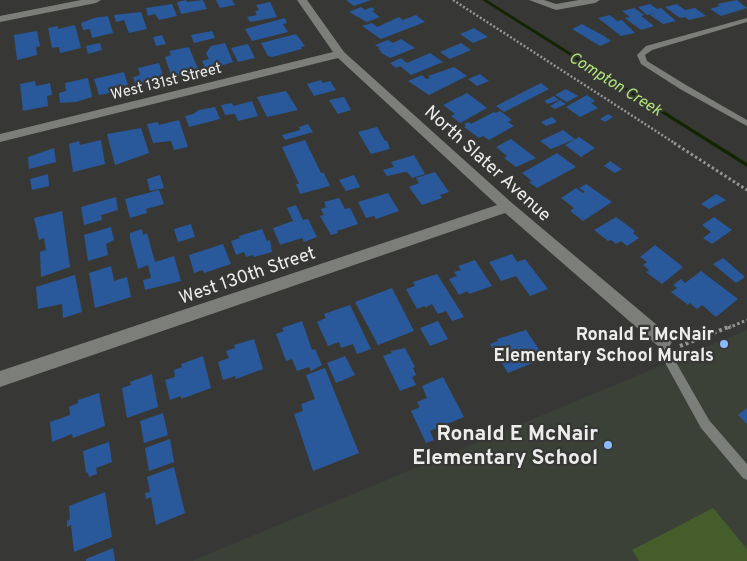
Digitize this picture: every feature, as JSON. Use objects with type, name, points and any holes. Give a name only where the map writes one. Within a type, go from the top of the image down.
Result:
[{"type":"street","points":[[0,19],[96,0]]},
{"type":"street","name":"North Slater Avenue","points":[[302,0],[340,54],[507,207],[664,341]]},
{"type":"street","points":[[534,0],[556,8],[595,0]]},
{"type":"street","name":"West 131st Street","points":[[0,138],[340,54]]},
{"type":"street","name":"West 130th Street","points":[[0,379],[507,207]]},
{"type":"lane","points":[[747,20],[650,48],[641,55],[644,62],[675,82],[747,123]]},
{"type":"lane","points":[[664,341],[664,348],[668,359],[705,424],[747,474]]},
{"type":"path","points":[[454,0],[747,190]]},
{"type":"path","points":[[664,341],[678,347],[747,320]]},
{"type":"shaded area","name":"Ronald E McNair Elementary School","points":[[747,330],[747,561],[192,561]]},
{"type":"green space","points":[[713,508],[747,549],[747,561],[639,561],[632,550]]},
{"type":"building","points":[[186,0],[187,2],[203,0],[207,9],[181,14],[177,2]]},
{"type":"building","points":[[216,0],[232,0],[235,5],[220,8]]},
{"type":"building","points":[[346,0],[371,0],[354,6]]},
{"type":"building","points":[[737,0],[747,8],[721,16],[710,9],[720,6],[717,4]]},
{"type":"building","points":[[270,2],[277,17],[250,22],[247,17],[257,15],[255,11],[259,10],[256,5]]},
{"type":"building","points":[[172,4],[177,16],[159,20],[155,14],[148,16],[146,8]]},
{"type":"building","points":[[650,4],[657,9],[661,8],[676,21],[663,24],[650,15],[655,13],[647,15],[638,7]]},
{"type":"building","points":[[677,4],[685,10],[695,8],[706,16],[689,20],[685,17],[680,18],[665,7]]},
{"type":"building","points":[[361,7],[365,10],[372,7],[375,10],[372,11],[380,17],[367,22],[349,12]]},
{"type":"building","points":[[634,8],[654,26],[641,30],[625,18],[630,17],[622,11]]},
{"type":"building","points":[[141,12],[147,29],[129,33],[124,20],[116,22],[114,15]]},
{"type":"building","points":[[416,15],[425,22],[381,39],[362,26],[372,23],[377,27],[399,17],[403,20]]},
{"type":"building","points":[[610,15],[617,21],[622,20],[635,33],[621,36],[598,18]]},
{"type":"building","points":[[108,16],[113,33],[92,38],[90,29],[83,30],[81,23],[94,18]]},
{"type":"building","points":[[285,18],[287,23],[283,24],[288,32],[252,41],[245,29]]},
{"type":"building","points":[[582,24],[611,41],[600,46],[572,29]]},
{"type":"building","points":[[75,25],[81,48],[60,53],[59,47],[52,48],[48,28],[58,26],[58,29]]},
{"type":"building","points":[[474,28],[488,37],[473,43],[460,34]]},
{"type":"building","points":[[37,31],[40,46],[36,47],[37,55],[17,60],[14,35]]},
{"type":"building","points":[[212,31],[215,38],[194,43],[191,35]]},
{"type":"building","points":[[296,34],[305,46],[301,47],[302,49],[272,57],[268,56],[261,43]]},
{"type":"building","points":[[162,35],[166,44],[156,46],[153,37]]},
{"type":"building","points":[[401,39],[415,48],[390,58],[380,52],[382,52],[378,49],[380,48],[375,45],[388,40],[393,43]]},
{"type":"building","points":[[100,43],[102,50],[88,54],[86,46]]},
{"type":"building","points":[[225,43],[233,62],[206,70],[202,61],[209,59],[206,53],[211,46]]},
{"type":"building","points":[[461,43],[471,50],[450,59],[440,52]]},
{"type":"building","points":[[248,44],[255,58],[238,62],[231,48]]},
{"type":"building","points":[[189,47],[198,69],[181,73],[182,75],[172,78],[165,57],[171,55],[169,51]]},
{"type":"building","points":[[430,53],[443,62],[411,75],[400,66],[396,68],[390,63],[401,58],[407,63]]},
{"type":"building","points":[[159,63],[164,78],[136,86],[133,77],[140,75],[138,68]]},
{"type":"building","points":[[454,67],[467,76],[429,95],[408,81],[422,75],[426,79],[430,78],[428,76]]},
{"type":"building","points":[[124,72],[128,85],[109,89],[110,93],[99,95],[94,79]]},
{"type":"building","points":[[480,74],[489,81],[477,86],[468,79]]},
{"type":"building","points":[[88,78],[92,97],[76,102],[60,103],[59,93],[66,91],[65,83]]},
{"type":"building","points":[[321,80],[323,83],[330,81],[336,90],[314,96],[307,84]]},
{"type":"building","points":[[35,81],[36,86],[50,83],[52,95],[47,96],[48,106],[23,111],[20,84]]},
{"type":"building","points":[[541,83],[549,89],[504,112],[496,106]]},
{"type":"building","points":[[566,89],[578,96],[567,102],[555,95]]},
{"type":"building","points":[[286,91],[298,110],[267,117],[257,97]]},
{"type":"building","points":[[467,93],[487,108],[460,123],[451,116],[455,114],[443,105]]},
{"type":"building","points":[[587,95],[595,101],[591,103],[598,108],[580,117],[566,107]]},
{"type":"building","points":[[554,96],[559,100],[548,104],[544,101]]},
{"type":"building","points":[[344,97],[351,110],[338,114],[329,100]]},
{"type":"building","points":[[560,100],[566,104],[555,109],[550,106]]},
{"type":"building","points":[[252,101],[258,116],[238,121],[235,114],[225,115],[221,105],[232,103],[233,106]]},
{"type":"building","points":[[215,107],[220,119],[189,127],[185,116],[199,110]]},
{"type":"building","points":[[500,111],[512,120],[508,122],[514,126],[489,140],[483,136],[479,138],[464,127],[466,126],[464,124],[469,122],[471,124],[494,112]]},
{"type":"building","points":[[608,114],[613,117],[605,122],[600,119]]},
{"type":"building","points":[[552,117],[557,122],[546,126],[541,122]]},
{"type":"building","points":[[179,120],[188,147],[174,150],[171,141],[153,143],[147,124],[158,122],[159,125]]},
{"type":"building","points":[[308,124],[313,132],[285,140],[282,135],[300,130],[299,127]]},
{"type":"building","points":[[377,127],[390,149],[371,154],[358,132]]},
{"type":"building","points":[[141,128],[149,153],[115,165],[107,134]]},
{"type":"building","points":[[563,130],[575,139],[551,149],[540,141]]},
{"type":"building","points":[[579,137],[595,148],[581,157],[565,145]]},
{"type":"building","points":[[511,139],[536,158],[516,167],[504,158],[507,156],[496,147]]},
{"type":"building","points":[[101,140],[105,164],[73,172],[69,144],[79,141],[80,145]]},
{"type":"building","points":[[305,140],[321,173],[324,173],[330,186],[300,194],[296,184],[299,184],[282,147]]},
{"type":"building","points":[[54,148],[56,162],[29,169],[28,157]]},
{"type":"building","points":[[557,153],[576,167],[537,188],[522,173]]},
{"type":"building","points":[[414,155],[425,174],[412,178],[405,172],[387,176],[383,170],[394,167],[391,162]]},
{"type":"building","points":[[610,161],[622,169],[615,173],[604,166]]},
{"type":"building","points":[[435,172],[449,192],[440,195],[442,198],[422,205],[409,187],[419,183],[416,178]]},
{"type":"building","points":[[48,174],[49,186],[32,190],[30,179]]},
{"type":"building","points":[[160,175],[164,188],[150,191],[147,179]]},
{"type":"building","points":[[354,175],[360,187],[346,191],[339,180]]},
{"type":"building","points":[[586,184],[612,202],[583,221],[570,211],[574,208],[561,198],[576,188],[583,193],[585,192],[579,188]]},
{"type":"building","points":[[159,190],[164,204],[146,209],[147,213],[130,218],[125,199]]},
{"type":"building","points":[[388,193],[399,211],[376,219],[374,216],[366,218],[358,202]]},
{"type":"building","points":[[716,194],[726,200],[709,209],[701,204]]},
{"type":"building","points":[[116,197],[118,210],[101,215],[102,220],[84,225],[81,207]]},
{"type":"building","points":[[339,198],[345,209],[350,208],[358,224],[331,235],[320,216],[324,215],[321,209],[326,207],[324,202]]},
{"type":"building","points":[[296,205],[303,220],[308,219],[317,237],[304,242],[302,238],[280,245],[273,228],[293,221],[287,208]]},
{"type":"building","points":[[62,211],[70,267],[41,277],[40,252],[46,250],[44,238],[39,240],[34,218]]},
{"type":"building","points":[[616,217],[635,231],[633,233],[639,238],[627,246],[621,241],[616,244],[611,240],[608,241],[594,230]]},
{"type":"building","points":[[714,217],[732,230],[712,244],[703,238],[711,232],[702,225]]},
{"type":"building","points":[[191,224],[195,237],[178,242],[174,229]]},
{"type":"building","points":[[111,227],[114,240],[106,244],[108,255],[88,261],[84,235]]},
{"type":"building","points":[[142,229],[143,235],[147,233],[155,262],[174,256],[181,281],[145,290],[143,280],[151,278],[148,265],[138,269],[130,238],[130,233]]},
{"type":"building","points":[[262,229],[267,241],[270,240],[272,252],[254,257],[253,255],[246,257],[244,252],[236,255],[231,241],[240,238],[239,236]]},
{"type":"building","points":[[223,244],[231,264],[204,273],[203,270],[194,273],[189,255]]},
{"type":"building","points":[[655,245],[683,267],[662,284],[646,272],[649,270],[643,265],[647,262],[640,257]]},
{"type":"building","points":[[512,254],[517,262],[525,259],[548,289],[530,296],[516,276],[501,281],[489,262]]},
{"type":"building","points":[[723,258],[745,277],[736,283],[713,264]]},
{"type":"building","points":[[475,260],[492,286],[469,294],[467,291],[459,295],[449,279],[457,276],[454,272],[461,270],[458,266]]},
{"type":"building","points":[[111,266],[114,281],[127,277],[131,297],[95,308],[89,273]]},
{"type":"building","points":[[701,271],[738,299],[716,317],[702,305],[697,309],[690,303],[688,305],[671,292],[677,288],[673,285],[681,279],[685,283]]},
{"type":"building","points":[[437,274],[464,317],[452,321],[446,311],[438,314],[432,304],[425,308],[425,306],[417,309],[406,289],[415,286],[413,282]]},
{"type":"building","points":[[75,275],[82,312],[63,318],[62,304],[38,309],[36,287]]},
{"type":"building","points":[[392,288],[414,331],[378,345],[355,302]]},
{"type":"building","points":[[350,305],[371,349],[357,354],[353,344],[341,348],[339,342],[328,346],[317,322],[326,318],[324,314]]},
{"type":"building","points":[[302,321],[312,350],[315,349],[322,365],[311,371],[309,367],[297,371],[292,359],[286,361],[276,334],[284,331],[282,328]]},
{"type":"building","points":[[438,321],[448,339],[430,346],[420,328]]},
{"type":"building","points":[[526,330],[545,358],[508,373],[490,344],[498,341],[497,339]]},
{"type":"building","points":[[254,339],[263,369],[236,379],[235,376],[223,380],[218,362],[229,358],[226,351],[235,348],[234,345]]},
{"type":"building","points":[[405,348],[415,367],[413,368],[416,375],[412,377],[416,385],[400,391],[383,356],[392,353],[391,351]]},
{"type":"building","points":[[203,356],[211,388],[181,399],[181,396],[170,400],[165,380],[175,377],[174,370],[182,367],[181,364]]},
{"type":"building","points":[[345,356],[355,375],[336,383],[327,363]]},
{"type":"building","points":[[325,368],[359,453],[313,471],[294,414],[303,411],[301,404],[315,399],[306,375]]},
{"type":"building","points":[[152,374],[158,407],[127,418],[122,388],[131,385],[130,382]]},
{"type":"building","points":[[443,377],[464,417],[430,431],[434,440],[426,443],[411,411],[420,407],[417,402],[427,398],[422,386]]},
{"type":"building","points":[[99,393],[105,426],[73,438],[72,434],[52,442],[50,422],[70,415],[69,407],[78,403],[78,400]]},
{"type":"building","points":[[747,408],[747,424],[738,415]]},
{"type":"building","points":[[163,413],[168,435],[144,443],[140,421]]},
{"type":"building","points":[[170,439],[174,462],[149,471],[145,448]]},
{"type":"building","points":[[109,442],[112,462],[96,468],[97,474],[89,477],[88,472],[86,473],[83,451]]},
{"type":"building","points":[[174,467],[185,513],[156,525],[151,497],[146,499],[145,493],[150,492],[147,477]]},
{"type":"building","points":[[105,492],[112,537],[74,552],[71,525],[67,527],[67,521],[70,519],[69,506]]},
{"type":"building","points":[[113,548],[115,561],[86,561],[86,559]]},
{"type":"waterway","name":"Compton Creek","points":[[484,0],[747,165]]},
{"type":"place","name":"Ronald E McNair Elementary School Murals","points":[[724,344]]},
{"type":"place","name":"Ronald E McNair Elementary School","points":[[608,445]]}]
